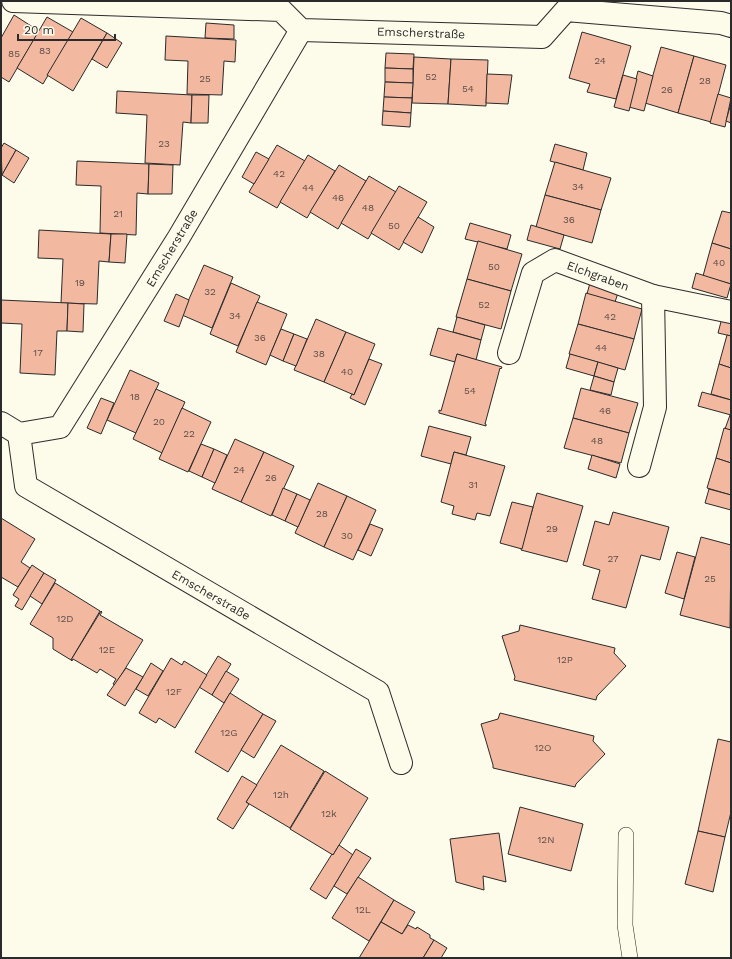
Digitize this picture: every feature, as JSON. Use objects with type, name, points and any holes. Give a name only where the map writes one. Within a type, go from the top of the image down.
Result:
[{"type":"street","points":[[13,1],[281,10],[301,30]]},
{"type":"street","name":"Emscherstraße","points":[[401,763],[378,692],[26,486],[10,428],[60,427],[179,237],[301,30],[542,37],[566,10],[721,23],[731,26]]},
{"type":"street","name":"Elchgraben","points":[[509,353],[533,273],[555,260],[653,296],[731,312]]},
{"type":"street","points":[[639,466],[655,407],[653,296]]},
{"type":"lane","points":[[626,835],[625,925],[630,958]]},
{"type":"building","points":[[14,15],[39,31],[9,82],[1,77],[1,38]]},
{"type":"building","points":[[47,17],[73,32],[43,84],[17,68]]},
{"type":"building","points":[[81,18],[107,33],[73,91],[47,75]]},
{"type":"building","points":[[206,23],[234,25],[234,39],[205,38]]},
{"type":"building","points":[[582,32],[631,46],[616,99],[587,92],[590,84],[569,78]]},
{"type":"building","points":[[107,33],[122,43],[107,68],[92,59]]},
{"type":"building","points":[[166,36],[236,40],[235,62],[224,61],[222,95],[187,94],[188,61],[165,60]]},
{"type":"building","points":[[661,47],[694,56],[678,113],[645,103]]},
{"type":"building","points":[[386,53],[414,54],[413,69],[385,68]]},
{"type":"building","points":[[694,56],[726,65],[711,122],[678,113]]},
{"type":"building","points":[[414,57],[451,59],[448,104],[412,103]]},
{"type":"building","points":[[451,59],[488,60],[486,106],[448,104]]},
{"type":"building","points":[[385,68],[413,69],[413,83],[385,82]]},
{"type":"building","points":[[638,71],[653,76],[644,111],[629,107]]},
{"type":"building","points":[[487,74],[512,75],[508,104],[486,103]]},
{"type":"building","points":[[623,75],[637,79],[629,111],[614,107]]},
{"type":"building","points":[[385,82],[413,83],[412,98],[384,97]]},
{"type":"building","points":[[117,91],[192,95],[191,123],[183,122],[180,165],[145,163],[147,115],[116,113]]},
{"type":"building","points":[[718,94],[731,98],[725,127],[710,123]]},
{"type":"building","points":[[192,95],[209,95],[208,123],[191,123]]},
{"type":"building","points":[[384,97],[412,98],[411,113],[383,111]]},
{"type":"building","points":[[731,103],[731,123],[726,121]]},
{"type":"building","points":[[383,111],[411,113],[410,127],[382,125]]},
{"type":"building","points":[[4,143],[16,150],[2,175],[1,148]]},
{"type":"building","points":[[555,144],[587,153],[583,170],[550,161]]},
{"type":"building","points":[[277,145],[305,161],[277,208],[249,192]]},
{"type":"building","points":[[16,150],[29,158],[14,183],[2,175]]},
{"type":"building","points":[[256,152],[269,159],[254,184],[242,177]]},
{"type":"building","points":[[308,155],[335,171],[307,218],[280,202]]},
{"type":"building","points":[[77,161],[149,164],[148,194],[137,193],[136,235],[100,233],[101,186],[76,185]]},
{"type":"building","points":[[555,162],[611,178],[601,210],[545,195]]},
{"type":"building","points":[[149,164],[173,165],[172,194],[148,194]]},
{"type":"building","points":[[339,165],[366,181],[338,229],[310,212]]},
{"type":"building","points":[[369,176],[396,192],[368,239],[341,223]]},
{"type":"building","points":[[399,186],[427,202],[399,250],[371,233]]},
{"type":"building","points":[[545,195],[601,210],[592,243],[536,227]]},
{"type":"building","points":[[722,211],[731,213],[731,249],[712,243]]},
{"type":"building","points":[[418,217],[434,227],[422,253],[403,242]]},
{"type":"building","points":[[470,223],[511,235],[507,249],[465,239]]},
{"type":"building","points":[[531,225],[564,235],[560,249],[527,240]]},
{"type":"building","points":[[39,230],[111,234],[109,262],[99,261],[97,304],[61,303],[63,259],[38,258]]},
{"type":"building","points":[[111,234],[127,234],[125,263],[109,262]]},
{"type":"building","points":[[478,241],[522,254],[511,291],[467,279]]},
{"type":"building","points":[[712,243],[731,249],[731,284],[703,276]]},
{"type":"building","points":[[204,265],[233,277],[212,328],[182,315]]},
{"type":"building","points":[[696,273],[731,284],[727,298],[692,288]]},
{"type":"building","points":[[467,279],[511,291],[501,329],[456,317]]},
{"type":"building","points":[[591,279],[620,287],[615,302],[587,294]]},
{"type":"building","points":[[231,283],[260,296],[238,346],[210,334]]},
{"type":"building","points":[[586,293],[642,309],[634,339],[578,324]]},
{"type":"building","points":[[176,294],[189,300],[179,327],[164,321]]},
{"type":"building","points":[[1,300],[68,303],[67,331],[57,331],[55,375],[20,373],[22,324],[1,323]]},
{"type":"building","points":[[257,302],[287,314],[266,365],[236,352]]},
{"type":"building","points":[[68,303],[84,304],[83,332],[67,331]]},
{"type":"building","points":[[457,317],[485,325],[481,340],[453,332]]},
{"type":"building","points":[[722,318],[731,320],[731,336],[718,333]]},
{"type":"building","points":[[316,319],[346,332],[324,382],[294,370]]},
{"type":"building","points":[[578,324],[634,339],[625,370],[569,354]]},
{"type":"building","points":[[438,328],[481,340],[476,360],[457,354],[455,362],[430,355]]},
{"type":"building","points":[[281,329],[294,334],[283,361],[270,355]]},
{"type":"building","points":[[346,332],[375,344],[354,395],[324,382]]},
{"type":"building","points":[[294,334],[307,339],[296,366],[283,361]]},
{"type":"building","points":[[727,335],[731,336],[731,368],[719,364]]},
{"type":"building","points":[[457,354],[502,367],[501,369],[500,368],[485,424],[486,426],[439,413],[439,410],[441,411]]},
{"type":"building","points":[[570,354],[598,362],[594,376],[566,368]]},
{"type":"building","points":[[369,359],[382,364],[365,405],[350,398],[352,394],[354,395]]},
{"type":"building","points":[[598,362],[618,368],[614,382],[594,376]]},
{"type":"building","points":[[719,364],[731,368],[731,400],[711,394]]},
{"type":"building","points":[[130,370],[159,383],[136,433],[107,420]]},
{"type":"building","points":[[594,376],[614,382],[611,395],[590,390]]},
{"type":"building","points":[[581,388],[638,403],[629,433],[573,418]]},
{"type":"building","points":[[156,389],[185,402],[162,453],[133,439]]},
{"type":"building","points":[[702,392],[731,400],[731,415],[698,406]]},
{"type":"building","points":[[101,398],[114,403],[101,434],[87,428]]},
{"type":"building","points":[[182,408],[211,422],[188,472],[159,459]]},
{"type":"building","points":[[731,415],[731,430],[725,429]]},
{"type":"building","points":[[573,418],[629,433],[621,463],[564,448]]},
{"type":"building","points":[[429,426],[471,437],[466,455],[454,452],[451,464],[421,456]]},
{"type":"building","points":[[724,428],[731,430],[731,463],[716,458]]},
{"type":"building","points":[[235,439],[264,452],[241,502],[212,489]]},
{"type":"building","points":[[201,444],[214,449],[202,477],[189,471]]},
{"type":"building","points":[[214,449],[227,455],[215,483],[202,477]]},
{"type":"building","points":[[264,452],[294,466],[271,516],[241,502]]},
{"type":"building","points":[[454,452],[505,466],[490,516],[477,513],[475,520],[452,514],[454,506],[441,502]]},
{"type":"building","points":[[592,455],[620,464],[616,478],[588,469]]},
{"type":"building","points":[[716,458],[731,463],[731,495],[707,488]]},
{"type":"building","points":[[318,483],[347,496],[324,547],[295,533]]},
{"type":"building","points":[[283,488],[297,494],[285,521],[272,515]]},
{"type":"building","points":[[709,489],[731,495],[731,510],[705,503]]},
{"type":"building","points":[[537,493],[583,506],[567,562],[521,550]]},
{"type":"building","points":[[297,494],[310,500],[298,527],[285,521]]},
{"type":"building","points":[[347,496],[376,510],[353,560],[324,547]]},
{"type":"building","points":[[512,502],[533,507],[522,549],[500,543]]},
{"type":"building","points":[[613,512],[669,527],[660,560],[641,555],[626,608],[592,599],[600,570],[583,565],[595,521],[609,525]]},
{"type":"building","points":[[1,518],[35,539],[21,562],[30,568],[18,587],[1,577]]},
{"type":"building","points":[[370,524],[383,529],[371,556],[358,550]]},
{"type":"building","points":[[701,537],[731,545],[730,628],[680,615]]},
{"type":"building","points":[[677,552],[695,557],[684,599],[665,593]]},
{"type":"building","points":[[32,565],[44,573],[22,610],[15,606],[19,599],[13,595]]},
{"type":"building","points":[[44,573],[56,580],[42,604],[30,596]]},
{"type":"building","points":[[55,583],[100,611],[71,660],[53,649],[53,638],[30,624]]},
{"type":"building","points":[[101,611],[102,612],[100,615],[143,640],[115,685],[113,684],[116,679],[100,669],[97,673],[73,659],[72,661],[71,660]]},
{"type":"building","points":[[520,625],[615,648],[614,653],[626,666],[597,696],[596,700],[514,680],[515,677],[502,636],[519,631]]},
{"type":"building","points":[[218,656],[231,664],[212,695],[199,687]]},
{"type":"building","points":[[171,658],[182,665],[184,661],[207,675],[175,728],[159,718],[156,723],[139,713]]},
{"type":"building","points":[[151,663],[163,671],[148,696],[136,689]]},
{"type":"building","points":[[126,668],[143,677],[125,706],[107,695]]},
{"type":"building","points":[[226,671],[239,679],[224,703],[212,695]]},
{"type":"building","points":[[230,693],[263,714],[228,772],[195,752]]},
{"type":"building","points":[[500,713],[594,736],[593,741],[605,754],[576,784],[575,787],[493,768],[481,724],[498,719]]},
{"type":"building","points":[[263,714],[276,721],[254,758],[241,750]]},
{"type":"building","points":[[718,739],[731,742],[731,812],[725,837],[698,831]]},
{"type":"building","points":[[281,745],[324,771],[290,828],[246,802]]},
{"type":"building","points":[[325,771],[368,798],[333,855],[290,829]]},
{"type":"building","points":[[242,776],[257,785],[246,802],[249,804],[233,829],[217,819]]},
{"type":"building","points":[[520,807],[583,824],[571,871],[508,854]]},
{"type":"building","points":[[698,831],[725,837],[713,892],[685,884]]},
{"type":"building","points":[[499,833],[506,882],[483,876],[484,890],[456,882],[450,839]]},
{"type":"building","points":[[339,845],[353,855],[326,899],[310,889]]},
{"type":"building","points":[[356,849],[371,858],[347,894],[334,886]]},
{"type":"building","points":[[358,877],[394,900],[369,941],[332,918]]},
{"type":"building","points":[[394,900],[415,912],[402,934],[381,922]]},
{"type":"building","points":[[381,922],[402,934],[408,925],[416,929],[417,927],[430,935],[430,938],[434,940],[423,958],[359,958]]},
{"type":"building","points":[[434,940],[447,948],[441,958],[423,958]]}]
